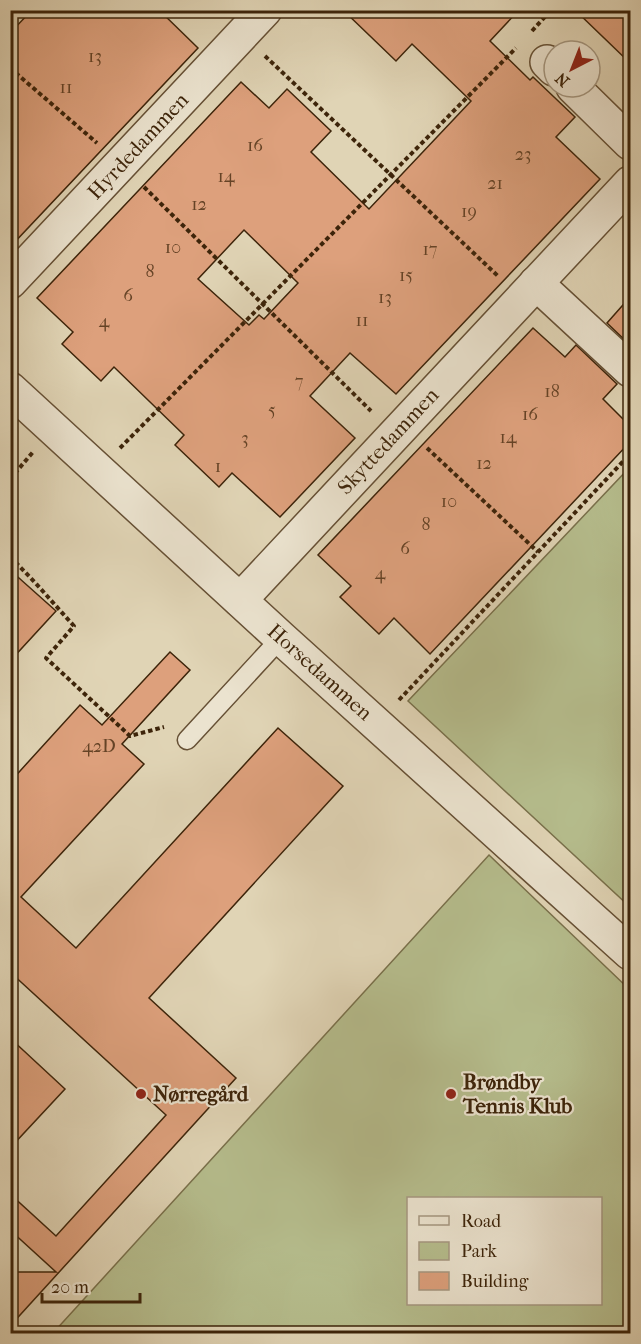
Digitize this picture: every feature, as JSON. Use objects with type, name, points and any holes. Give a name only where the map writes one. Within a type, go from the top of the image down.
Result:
[{"type":"street","name":"Hyrdedammen","points":[[10,282],[265,10]]},
{"type":"street","points":[[585,99],[630,142]]},
{"type":"street","name":"Skyttedammen","points":[[240,600],[630,183]]},
{"type":"street","points":[[529,290],[630,370]]},
{"type":"street","name":"Horsedammen","points":[[10,389],[281,638],[630,953]]},
{"type":"lane","points":[[187,740],[281,638]]},
{"type":"path","points":[[10,23],[22,10]]},
{"type":"path","points":[[98,470],[391,175],[541,57],[550,10]]},
{"type":"path","points":[[242,35],[391,175],[529,290]]},
{"type":"path","points":[[10,68],[121,165],[375,415],[403,426],[538,552]]},
{"type":"path","points":[[377,724],[630,454]]},
{"type":"path","points":[[10,557],[33,578],[40,590],[74,626],[46,658],[130,736],[164,728],[187,740]]},
{"type":"green space","points":[[630,467],[630,907],[408,701]]},
{"type":"green space","name":"Brøndby Tennis Klub","points":[[489,855],[630,990],[630,1333],[53,1333]]},
{"type":"building","points":[[32,10],[159,10],[198,48],[10,247],[10,33]]},
{"type":"building","points":[[343,10],[519,10],[490,41],[530,80],[533,77],[542,86],[542,99],[556,99],[575,117],[556,137],[600,179],[396,394],[350,353],[310,396],[355,438],[280,517],[232,473],[219,487],[175,445],[184,435],[114,367],[101,381],[62,344],[73,332],[37,298],[241,82],[269,108],[287,89],[331,131],[311,152],[369,209],[471,101],[412,44],[396,61]],"holes":[[[244,230],[298,283],[264,319],[259,315],[249,325],[198,279]]]},
{"type":"building","points":[[575,10],[630,10],[630,63]]},
{"type":"building","points":[[630,297],[630,345],[607,323]]},
{"type":"building","points":[[533,328],[565,357],[576,345],[617,384],[603,399],[630,426],[630,442],[430,654],[394,618],[379,634],[340,597],[351,586],[318,555]]},
{"type":"building","points":[[10,570],[56,611],[10,661]]},
{"type":"building","points":[[170,652],[190,670],[122,744],[144,764],[21,897],[76,948],[278,728],[343,786],[149,998],[236,1078],[10,1326],[10,1272],[56,1272],[10,1230],[10,1194],[56,1236],[166,1115],[10,972],[10,782],[80,705],[102,725]]},
{"type":"building","points":[[10,1038],[65,1089],[10,1148]]},
{"type":"place","name":"Nørregård","points":[[141,1094]]},
{"type":"place","name":"Brøndby Tennis Klub","points":[[451,1094]]}]
